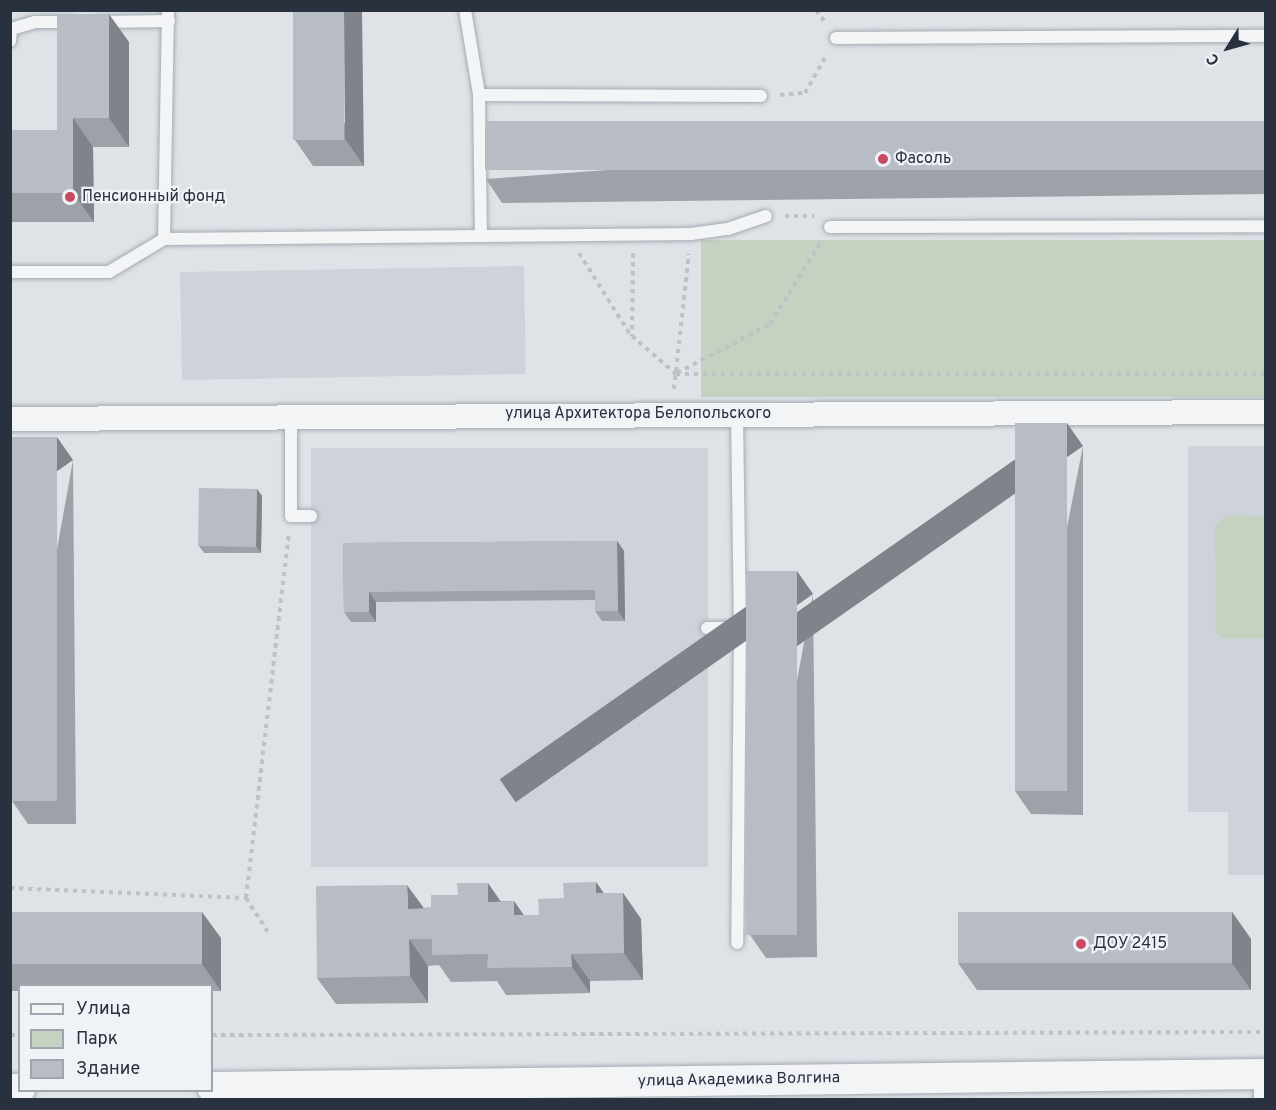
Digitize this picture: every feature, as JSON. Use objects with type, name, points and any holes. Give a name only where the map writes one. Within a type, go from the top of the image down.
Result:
[{"type":"street","name":"улица Архитектора Белопольского","points":[[10,419],[1266,412]]},
{"type":"street","name":"улица Академика Волгина","points":[[213,1086],[264,1093],[1262,1082]]},
{"type":"lane","points":[[465,10],[479,95],[481,236]]},
{"type":"lane","points":[[10,41],[12,29],[35,22],[85,22],[169,16],[164,239]]},
{"type":"lane","points":[[837,38],[1266,36]]},
{"type":"lane","points":[[479,95],[761,96]]},
{"type":"lane","points":[[10,272],[109,272],[164,239],[691,234],[728,230],[766,216]]},
{"type":"lane","points":[[830,226],[1266,226]]},
{"type":"lane","points":[[737,414],[740,628],[737,943]]},
{"type":"lane","points":[[291,416],[291,516],[311,516]]},
{"type":"lane","points":[[707,628],[740,628]]},
{"type":"path","points":[[805,93],[837,38]]},
{"type":"path","points":[[766,216],[813,215]]},
{"type":"path","points":[[676,374],[770,324],[830,226]]},
{"type":"path","points":[[632,336],[633,234]]},
{"type":"path","points":[[676,374],[691,234]]},
{"type":"path","points":[[568,235],[632,336],[676,374],[1266,374]]},
{"type":"path","points":[[268,932],[246,897],[291,516]]},
{"type":"path","points":[[10,888],[246,897]]},
{"type":"path","points":[[213,1035],[1266,1032]]},
{"type":"shaded area","points":[[524,266],[526,374],[182,380],[180,272]]},
{"type":"shaded area","points":[[1188,446],[1265,446],[1265,875],[1228,875],[1228,812],[1188,812]]},
{"type":"shaded area","points":[[311,448],[708,448],[708,867],[311,867]]},
{"type":"green space","points":[[701,240],[1265,240],[1265,397],[701,397]]},
{"type":"green space","points":[[1228,515],[1265,516],[1265,639],[1221,638],[1216,633],[1215,531],[1216,524]]},
{"type":"building","points":[[293,10],[344,10],[344,140],[293,140]]},
{"type":"building","points":[[57,14],[109,14],[109,118],[73,118],[73,193],[10,193],[10,130],[57,130]]},
{"type":"building","points":[[485,121],[1266,121],[1266,170],[485,170]]},
{"type":"building","points":[[1015,423],[1067,423],[1067,791],[1015,791]]},
{"type":"building","points":[[10,437],[57,437],[57,801],[10,801]]},
{"type":"building","points":[[199,488],[257,489],[256,547],[198,546]]},
{"type":"building","points":[[617,541],[618,611],[595,611],[595,590],[369,592],[369,612],[344,612],[343,543]]},
{"type":"building","points":[[746,571],[797,571],[797,935],[746,935]]},
{"type":"building","points":[[596,882],[596,893],[623,893],[624,953],[571,954],[572,967],[487,968],[488,954],[432,955],[432,939],[409,939],[410,976],[317,978],[316,886],[407,885],[408,909],[431,908],[431,895],[458,895],[457,883],[488,883],[488,902],[514,901],[514,915],[539,915],[538,899],[564,898],[563,883]]},
{"type":"building","points":[[10,912],[202,912],[202,964],[10,964]]},
{"type":"building","points":[[958,912],[1232,912],[1232,963],[958,963]]},
{"type":"place","name":"Фасоль","points":[[883,159]]},
{"type":"place","name":"Пенсионный фонд","points":[[70,197]]},
{"type":"place","name":"ДОУ 2415","points":[[1081,944]]}]
